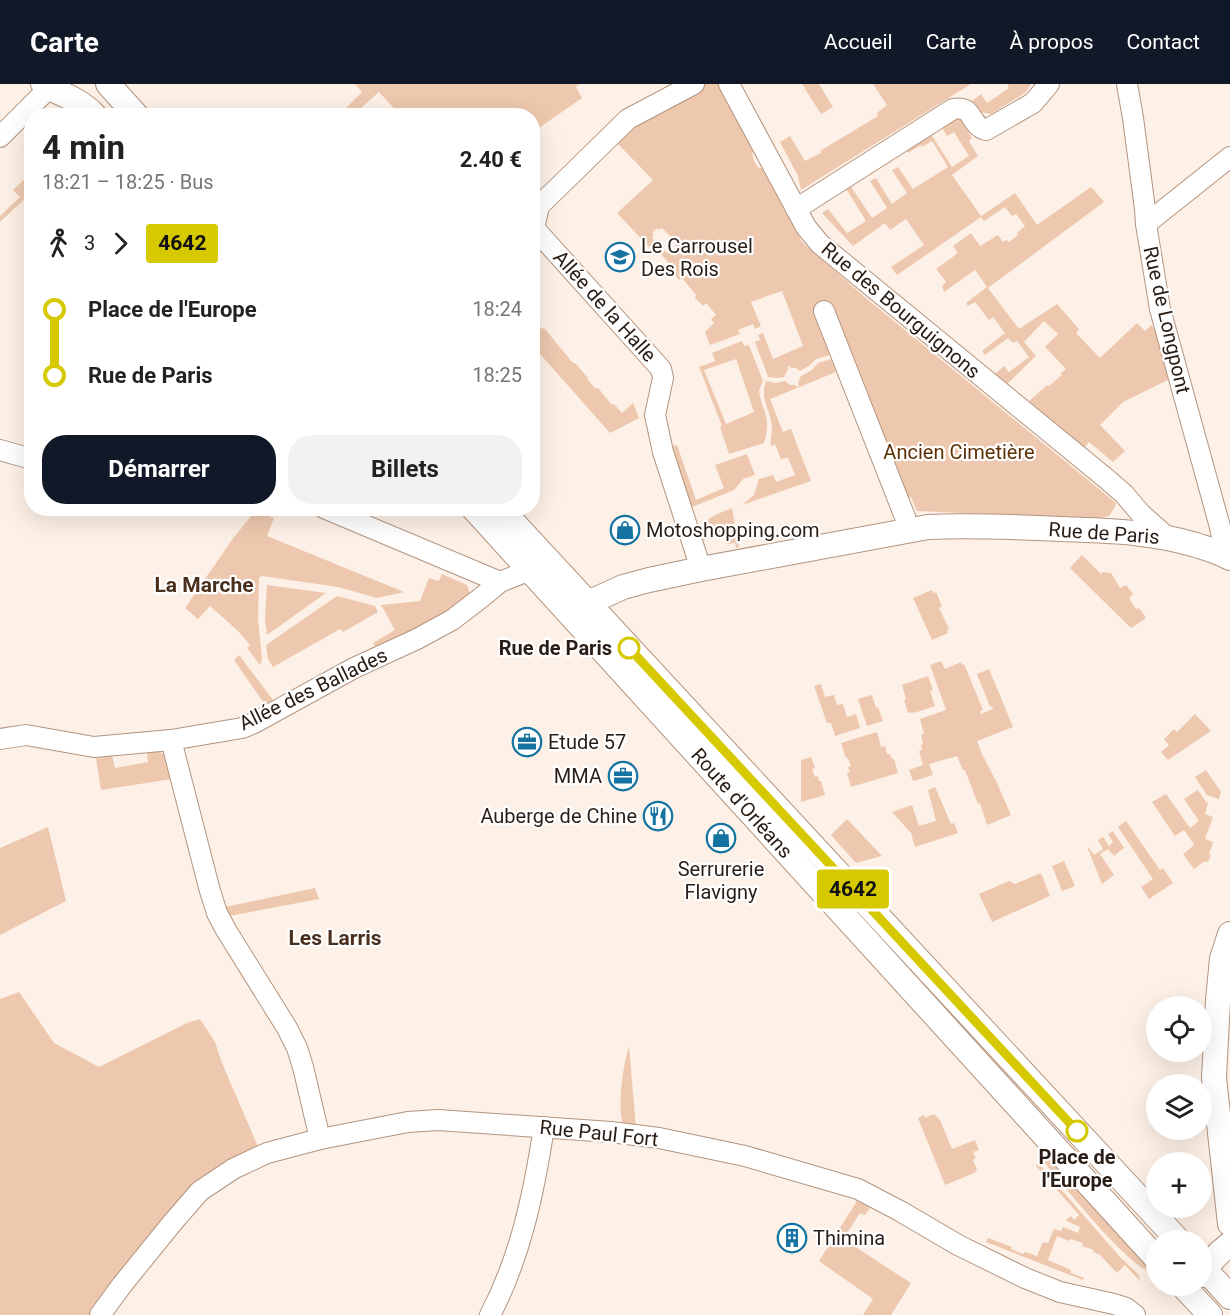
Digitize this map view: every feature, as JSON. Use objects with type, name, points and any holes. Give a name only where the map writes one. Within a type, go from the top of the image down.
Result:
[{"type":"main road","points":[[82,84],[104,108]]},
{"type":"main road","points":[[108,84],[130,108]]},
{"type":"main road","points":[[45,86],[71,98],[84,108]]},
{"type":"main road","name":"Route d'Orléans","points":[[480,516],[1146,1247]]},
{"type":"main road","name":"Route d'Orléans","points":[[507,516],[1169,1230]]},
{"type":"main road","name":"Rue de Paris","points":[[588,603],[623,587],[649,580],[928,526],[1120,531],[1167,537],[1225,555]]},
{"type":"main road","points":[[1230,934],[1222,960],[1214,1069],[1230,1224]]},
{"type":"main road","points":[[1212,1262],[1220,1251],[1230,1244]]},
{"type":"main road","points":[[1212,1290],[1230,1297]]},
{"type":"main road","points":[[1201,1296],[1210,1315]]},
{"type":"street","name":"Allée de la Halle","points":[[540,204],[628,119],[694,84]]},
{"type":"street","name":"Rue des Bourguignons","points":[[729,84],[806,227],[820,244],[1108,480],[1167,537]]},
{"type":"street","points":[[796,208],[953,109],[966,110],[976,124],[986,130],[1033,103],[1049,84]]},
{"type":"street","name":"Rue de Longpont","points":[[1127,84],[1160,309],[1220,526],[1225,555]]},
{"type":"street","points":[[26,108],[45,86]]},
{"type":"street","points":[[0,137],[24,110]]},
{"type":"street","points":[[1146,224],[1230,157]]},
{"type":"street","name":"Allée de la Halle","points":[[540,235],[661,369],[663,378],[655,415],[663,452],[701,569]]},
{"type":"street","points":[[824,311],[905,517],[908,530]]},
{"type":"street","points":[[0,450],[24,457]]},
{"type":"street","points":[[1120,531],[1124,494]]},
{"type":"street","points":[[343,516],[500,582]]},
{"type":"street","name":"Allée des Ballades","points":[[0,739],[26,735],[94,747],[171,740],[242,728],[354,668],[452,620],[500,582],[530,570]]},
{"type":"street","points":[[171,740],[217,912],[297,1048],[320,1139]]},
{"type":"street","name":"Rue Paul Fort","points":[[100,1315],[200,1191],[232,1169],[267,1154],[320,1139],[408,1122],[438,1120],[611,1132],[659,1138],[745,1156],[850,1186],[891,1205],[972,1253],[1025,1278],[1060,1292],[1125,1308],[1135,1315]]},
{"type":"street","points":[[489,1315],[510,1272],[520,1244],[534,1189],[544,1127]]},
{"type":"green space","points":[[355,84],[580,84],[576,87],[582,98],[540,127],[540,108],[394,108],[379,92],[361,108],[346,108],[362,92]]},
{"type":"green space","name":"Ancien Cimetière","points":[[704,84],[718,84],[754,150],[755,162],[759,168],[763,168],[802,242],[867,299],[1116,503],[1109,516],[1098,519],[917,511],[911,497],[905,498],[816,314],[830,355],[816,359],[800,371],[790,366],[787,367],[784,377],[768,377],[755,342],[760,340],[758,335],[763,333],[773,359],[803,346],[782,291],[751,302],[761,326],[755,329],[753,324],[738,330],[740,334],[710,345],[705,332],[714,323],[711,319],[716,315],[706,303],[703,306],[695,298],[696,295],[682,278],[679,280],[666,265],[668,262],[660,253],[664,250],[672,254],[677,249],[675,246],[677,243],[662,228],[659,230],[657,228],[652,233],[655,241],[649,247],[617,213],[653,180],[613,139],[629,123]]},
{"type":"green space","points":[[802,84],[819,84],[833,107],[821,114]]},
{"type":"green space","points":[[873,84],[971,84],[801,190],[798,176],[780,142],[790,136],[805,161],[821,153],[820,151],[878,116],[877,113],[887,105]]},
{"type":"green space","points":[[1007,84],[1031,84],[1025,93],[991,114],[980,112],[972,101],[981,94],[987,103],[1009,88]]},
{"type":"green space","points":[[953,116],[959,118],[972,138],[969,141],[978,156],[952,175],[981,216],[1015,193],[1037,225],[1091,187],[1104,202],[988,288],[1019,329],[1057,304],[1079,329],[1076,333],[1100,358],[1137,323],[1145,331],[1151,325],[1154,328],[1156,326],[1172,378],[1123,402],[1100,425],[1125,451],[1113,462],[1089,442],[1083,449],[1027,403],[1062,375],[1061,373],[1066,369],[1045,347],[1058,334],[1044,321],[1024,342],[1036,356],[1006,385],[994,375],[1004,366],[1009,372],[1029,357],[1017,341],[1013,343],[1008,338],[985,355],[982,351],[1005,333],[993,317],[989,320],[975,302],[968,306],[966,303],[987,287],[975,270],[944,292],[942,286],[946,282],[936,269],[958,253],[953,246],[971,233],[980,246],[998,235],[1003,242],[1006,240],[1009,242],[1025,226],[1016,214],[1012,216],[1005,207],[984,221],[981,217],[897,275],[891,267],[924,245],[906,219],[890,230],[885,223],[853,246],[822,213],[828,209],[847,233],[866,221],[845,187],[849,184],[872,218],[887,208],[870,181],[876,178],[892,204],[907,193],[892,170],[898,167],[913,189],[948,167],[932,141],[908,153],[904,147],[929,131],[952,167],[969,156],[954,132],[947,136],[940,124]]},
{"type":"green space","points":[[24,180],[24,200],[0,222],[0,216],[20,197],[13,190]]},
{"type":"green space","points":[[540,327],[544,328],[612,405],[614,404],[622,413],[633,403],[639,418],[610,433],[540,354]]},
{"type":"green space","points":[[742,341],[744,346],[749,345],[763,381],[759,391],[767,421],[764,443],[729,454],[720,427],[722,426],[699,367],[715,361],[712,353]],"holes":[[[736,359],[754,412],[726,424],[704,370]]]},
{"type":"green space","points":[[831,359],[836,372],[770,399],[783,432],[791,429],[811,481],[742,505],[754,495],[759,479],[773,475],[776,482],[795,475],[788,458],[781,459],[775,444],[771,446],[772,426],[764,395],[766,381],[776,383],[785,381],[797,387],[801,376],[812,370],[818,363]]},
{"type":"green space","points":[[677,445],[696,500],[724,488],[715,465],[747,454],[755,475],[743,479],[734,490],[690,508],[673,446]]},
{"type":"green space","points":[[732,508],[739,547],[736,548],[735,543],[726,544],[723,535],[700,541],[699,534],[704,523]]},
{"type":"green space","points":[[251,516],[270,516],[274,518],[267,536],[404,592],[377,598],[338,587],[262,576],[259,578],[258,619],[262,659],[260,665],[247,648],[250,645],[210,606],[198,619],[185,608]]},
{"type":"green space","points":[[1082,555],[1101,574],[1111,573],[1120,588],[1126,585],[1133,594],[1129,598],[1146,618],[1131,628],[1070,568]]},
{"type":"green space","points":[[442,574],[467,585],[471,596],[438,619],[376,648],[373,643],[395,630],[381,605],[420,601],[429,578],[439,581]]},
{"type":"green space","points":[[267,585],[326,593],[267,635],[265,619]]},
{"type":"green space","points":[[932,590],[933,593],[936,592],[942,606],[939,608],[949,629],[948,633],[932,640],[913,598]]},
{"type":"green space","points":[[337,596],[375,606],[378,612],[343,632],[340,629],[273,667],[268,659],[266,645]]},
{"type":"green space","points":[[239,655],[273,700],[266,706],[234,660]]},
{"type":"green space","points":[[941,661],[945,669],[961,662],[962,665],[964,664],[983,710],[980,711],[981,714],[993,709],[992,706],[990,707],[977,674],[989,669],[1013,727],[977,741],[1011,815],[987,825],[980,803],[978,804],[957,756],[929,764],[933,775],[913,781],[909,770],[923,765],[919,751],[922,750],[921,745],[923,744],[921,735],[924,734],[920,719],[946,710],[930,665]]},
{"type":"green space","points":[[928,676],[935,706],[908,713],[902,685]]},
{"type":"green space","points":[[821,684],[825,697],[834,695],[837,705],[843,704],[847,717],[856,714],[860,728],[835,736],[831,723],[827,723],[814,686]]},
{"type":"green space","points":[[872,695],[883,721],[867,726],[858,699]]},
{"type":"green space","points":[[1195,714],[1211,731],[1168,760],[1161,752],[1169,745],[1164,739],[1174,729],[1177,732]]},
{"type":"green space","points":[[877,732],[881,747],[885,746],[887,754],[894,759],[898,773],[851,787],[847,773],[850,772],[848,767],[851,766],[841,743]]},
{"type":"green space","points":[[156,750],[166,758],[172,779],[101,790],[96,758],[112,756],[115,768],[148,762],[147,752]]},
{"type":"green space","points":[[811,757],[815,768],[812,769],[815,777],[818,776],[821,781],[825,795],[801,802],[801,760]]},
{"type":"green space","points":[[1206,770],[1221,792],[1219,799],[1207,795],[1195,777]]},
{"type":"green space","points":[[935,787],[951,824],[954,823],[958,833],[915,847],[911,833],[892,812],[912,805],[919,826],[936,821],[928,790]]},
{"type":"green space","points":[[1198,790],[1208,803],[1205,814],[1213,817],[1205,839],[1213,842],[1208,862],[1205,861],[1194,869],[1183,854],[1194,844],[1184,830],[1175,836],[1152,802],[1166,794],[1190,828],[1199,821],[1184,799]]},
{"type":"green space","points":[[847,819],[882,856],[856,863],[831,835]]},
{"type":"green space","points":[[1126,821],[1160,870],[1163,868],[1173,883],[1149,899],[1141,887],[1153,879],[1118,827]]},
{"type":"green space","points":[[48,827],[66,901],[0,935],[0,848]]},
{"type":"green space","points":[[1113,831],[1124,848],[1114,856],[1108,849],[1100,854],[1114,875],[1102,884],[1088,847],[1094,855],[1103,849],[1098,840],[1103,837],[1109,846],[1113,842],[1108,834]]},
{"type":"green space","points":[[1064,861],[1075,886],[1062,891],[1052,866]]},
{"type":"green space","points":[[1041,873],[1050,896],[992,922],[979,894],[1009,881],[1015,884]]},
{"type":"green space","points":[[315,888],[319,899],[229,916],[225,907]]},
{"type":"green space","points":[[19,992],[54,1043],[99,1067],[187,1023],[200,1019],[215,1042],[259,1149],[229,1163],[91,1315],[0,1315],[0,999]]},
{"type":"green space","points":[[629,1046],[636,1128],[623,1125],[621,1117],[622,1086]]},
{"type":"green space","points":[[934,1114],[940,1120],[952,1149],[975,1140],[979,1150],[973,1152],[977,1170],[945,1185],[918,1118]]},
{"type":"green space","points":[[1049,1158],[1146,1265],[1146,1269],[1112,1241],[1042,1159]]},
{"type":"green space","points":[[1038,1163],[1120,1257],[1139,1275],[1140,1281],[1125,1265],[1117,1273],[1100,1255],[1093,1252],[1094,1250],[1070,1239],[1069,1241],[1057,1236],[1048,1260],[1071,1270],[1071,1273],[1084,1278],[1083,1280],[986,1242],[988,1238],[1023,1254],[1025,1252],[1037,1256],[1043,1242],[1048,1243],[1054,1229],[1061,1231],[1063,1227],[1078,1233],[1080,1227],[1066,1220],[1071,1216],[1074,1220],[1079,1215],[1036,1166]]},
{"type":"green space","points":[[857,1201],[870,1208],[865,1215],[860,1213],[843,1239],[911,1283],[891,1315],[863,1315],[873,1299],[819,1261]]},
{"type":"bus line","name":"4642","points":[[629,648],[1077,1131]]},
{"type":"place","name":"Le Carrousel Des Rois","points":[[620,257]]},
{"type":"place","name":"Motoshopping.com","points":[[625,530]]},
{"type":"place","name":"Rue de Paris","points":[[629,648]]},
{"type":"place","name":"Etude 57","points":[[527,742]]},
{"type":"place","name":"MMA","points":[[623,776]]},
{"type":"place","name":"Auberge de Chine","points":[[658,816]]},
{"type":"place","name":"Serrurerie Flavigny","points":[[721,838]]},
{"type":"place","name":"Place de l'Europe","points":[[1077,1131]]},
{"type":"place","name":"Thimina","points":[[792,1238]]},
{"type":"district","name":"La Marche","points":[[204,585]]},
{"type":"district","name":"Les Larris","points":[[335,938]]}]
